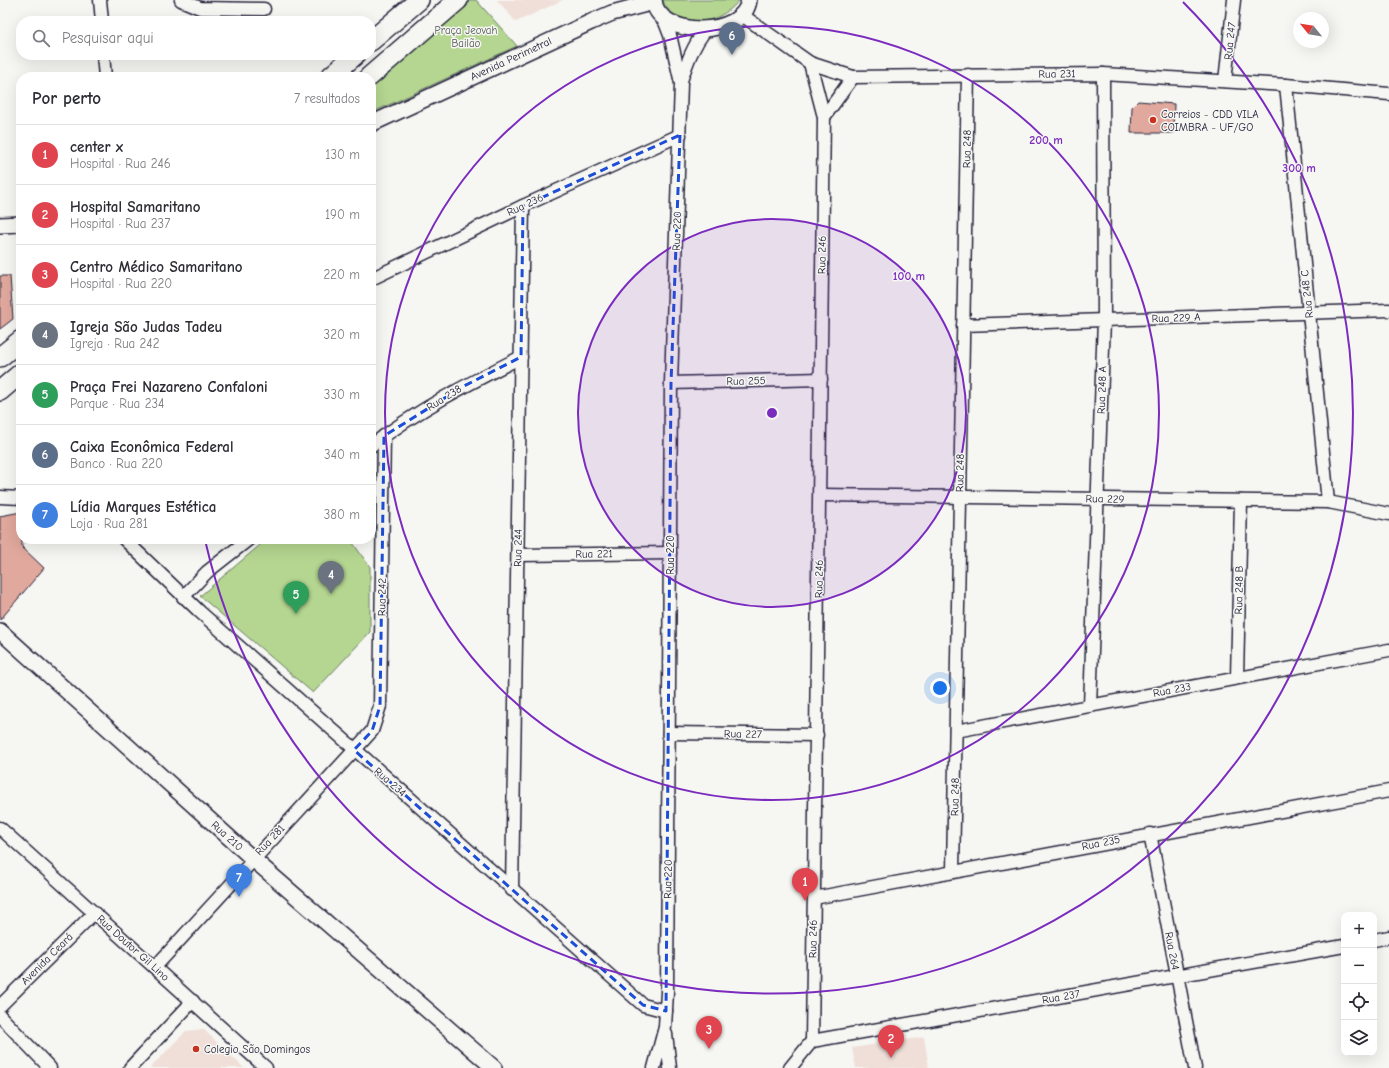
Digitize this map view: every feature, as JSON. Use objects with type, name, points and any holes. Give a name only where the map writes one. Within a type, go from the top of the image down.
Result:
[{"type":"main road","points":[[376,38],[419,0]]},
{"type":"main road","points":[[375,72],[458,0]]},
{"type":"main road","points":[[336,72],[349,60]]},
{"type":"main road","points":[[0,357],[16,344]]},
{"type":"main road","points":[[0,391],[16,377]]},
{"type":"street","points":[[100,0],[102,16]]},
{"type":"street","points":[[181,0],[200,8],[264,9]]},
{"type":"street","points":[[654,1],[657,10],[663,17],[686,27],[706,29],[731,23],[742,15],[749,0]]},
{"type":"street","name":"Rua 247","points":[[1225,81],[1234,0]]},
{"type":"street","name":"Avenida Perimetral","points":[[376,122],[590,22],[612,13],[654,1]]},
{"type":"street","name":"Rua 231","points":[[742,15],[810,63],[853,77],[1103,74],[1286,85],[1389,94]]},
{"type":"street","name":"Rua 220","points":[[663,17],[670,35],[680,83],[680,135],[671,383],[669,733],[665,1027],[670,1068]]},
{"type":"street","name":"Rua 220","points":[[680,83],[693,48],[706,29]]},
{"type":"street","points":[[104,60],[105,72]]},
{"type":"street","name":"Rua 246","points":[[810,63],[824,117],[812,1041]]},
{"type":"street","name":"Rua 248 A","points":[[1090,706],[1104,320],[1103,74]]},
{"type":"street","name":"Rua 248","points":[[953,871],[968,75]]},
{"type":"street","points":[[824,117],[853,77]]},
{"type":"street","name":"Rua 248 C","points":[[1286,85],[1328,502]]},
{"type":"street","name":"Rua 236","points":[[376,277],[523,206],[680,135]]},
{"type":"street","name":"Rua 244","points":[[512,890],[522,357],[523,206]]},
{"type":"street","points":[[0,225],[16,224]]},
{"type":"street","name":"Rua 229 A","points":[[963,325],[1389,310]]},
{"type":"street","name":"Rua 238","points":[[376,442],[464,386],[522,357]]},
{"type":"street","name":"Rua 255","points":[[671,383],[821,379]]},
{"type":"street","name":"Rua 242","points":[[354,750],[372,731],[380,706],[384,436]]},
{"type":"street","name":"Rua 229","points":[[820,495],[1328,502],[1389,514]]},
{"type":"street","points":[[0,497],[16,498]]},
{"type":"street","name":"Rua 248 B","points":[[1237,678],[1241,501]]},
{"type":"street","name":"Rua 234","points":[[129,544],[183,597],[512,890],[643,1004],[666,1011]]},
{"type":"street","points":[[183,597],[207,572],[243,544]]},
{"type":"street","name":"Rua 221","points":[[518,555],[670,553]]},
{"type":"street","name":"Rua 210","points":[[0,631],[253,859],[494,1068]]},
{"type":"street","name":"Rua 233","points":[[956,731],[1389,650]]},
{"type":"street","name":"Rua 227","points":[[669,733],[817,735]]},
{"type":"street","name":"Rua 281","points":[[155,967],[354,750]]},
{"type":"street","name":"Rua 235","points":[[814,898],[1150,834],[1389,791]]},
{"type":"street","name":"Rua Doutor Gil Lino","points":[[0,828],[266,1068]]},
{"type":"street","name":"Rua 264","points":[[1150,834],[1195,1068]]},
{"type":"street","name":"Avenida Ceará","points":[[0,1006],[94,913]]},
{"type":"street","points":[[1377,939],[1389,937]]},
{"type":"street","name":"Rua 237","points":[[812,1041],[1341,947]]},
{"type":"street","points":[[130,1068],[193,1001]]},
{"type":"street","points":[[0,1016],[50,1068]]},
{"type":"street","name":"Rua 220","points":[[654,1068],[665,1027]]},
{"type":"street","points":[[790,1068],[812,1041]]},
{"type":"highlighted area","points":[[680,135],[671,383],[666,1011],[643,1005],[354,750],[372,731],[380,706],[384,436],[464,386],[521,357],[523,206]]},
{"type":"shaded area","points":[[497,0],[563,0],[516,22]]},
{"type":"shaded area","name":"Colegio São Domingos","points":[[203,1029],[244,1068],[150,1068],[186,1031]]},
{"type":"shaded area","points":[[924,1037],[929,1068],[856,1068],[852,1048]]},
{"type":"green space","name":"Praça Jeovah Bailão","points":[[462,0],[476,0],[517,46],[376,111],[376,77]]},
{"type":"green space","points":[[663,0],[739,0],[733,7],[721,15],[708,20],[695,21],[675,15],[665,6]]},
{"type":"green space","points":[[261,544],[354,544],[370,567],[370,632],[313,693],[200,596]]},
{"type":"building","name":"Correios - CDD VILA COIMBRA - UF/GO","points":[[1138,101],[1174,104],[1173,133],[1131,133],[1132,107]]},
{"type":"building","points":[[0,276],[10,276],[13,319],[0,329]]},
{"type":"building","points":[[16,513],[16,544],[22,544],[22,547],[44,568],[0,620],[0,516]]},
{"type":"place","name":"Caixa Econômica Federal","points":[[732,55]]},
{"type":"place","name":"Correios - CDD VILA COIMBRA - UF/GO","points":[[1153,120]]},
{"type":"place","name":"Igreja São Judas Tadeu","points":[[331,594]]},
{"type":"place","name":"Praça Frei Nazareno Confaloni","points":[[296,614]]},
{"type":"place","name":"Lídia Marques Estética","points":[[239,897]]},
{"type":"place","name":"center x","points":[[805,901]]},
{"type":"place","name":"Colegio São Domingos","points":[[196,1049]]},
{"type":"place","name":"Centro Médico Samaritano","points":[[709,1049]]},
{"type":"place","name":"Hospital Samaritano","points":[[891,1058]]}]
